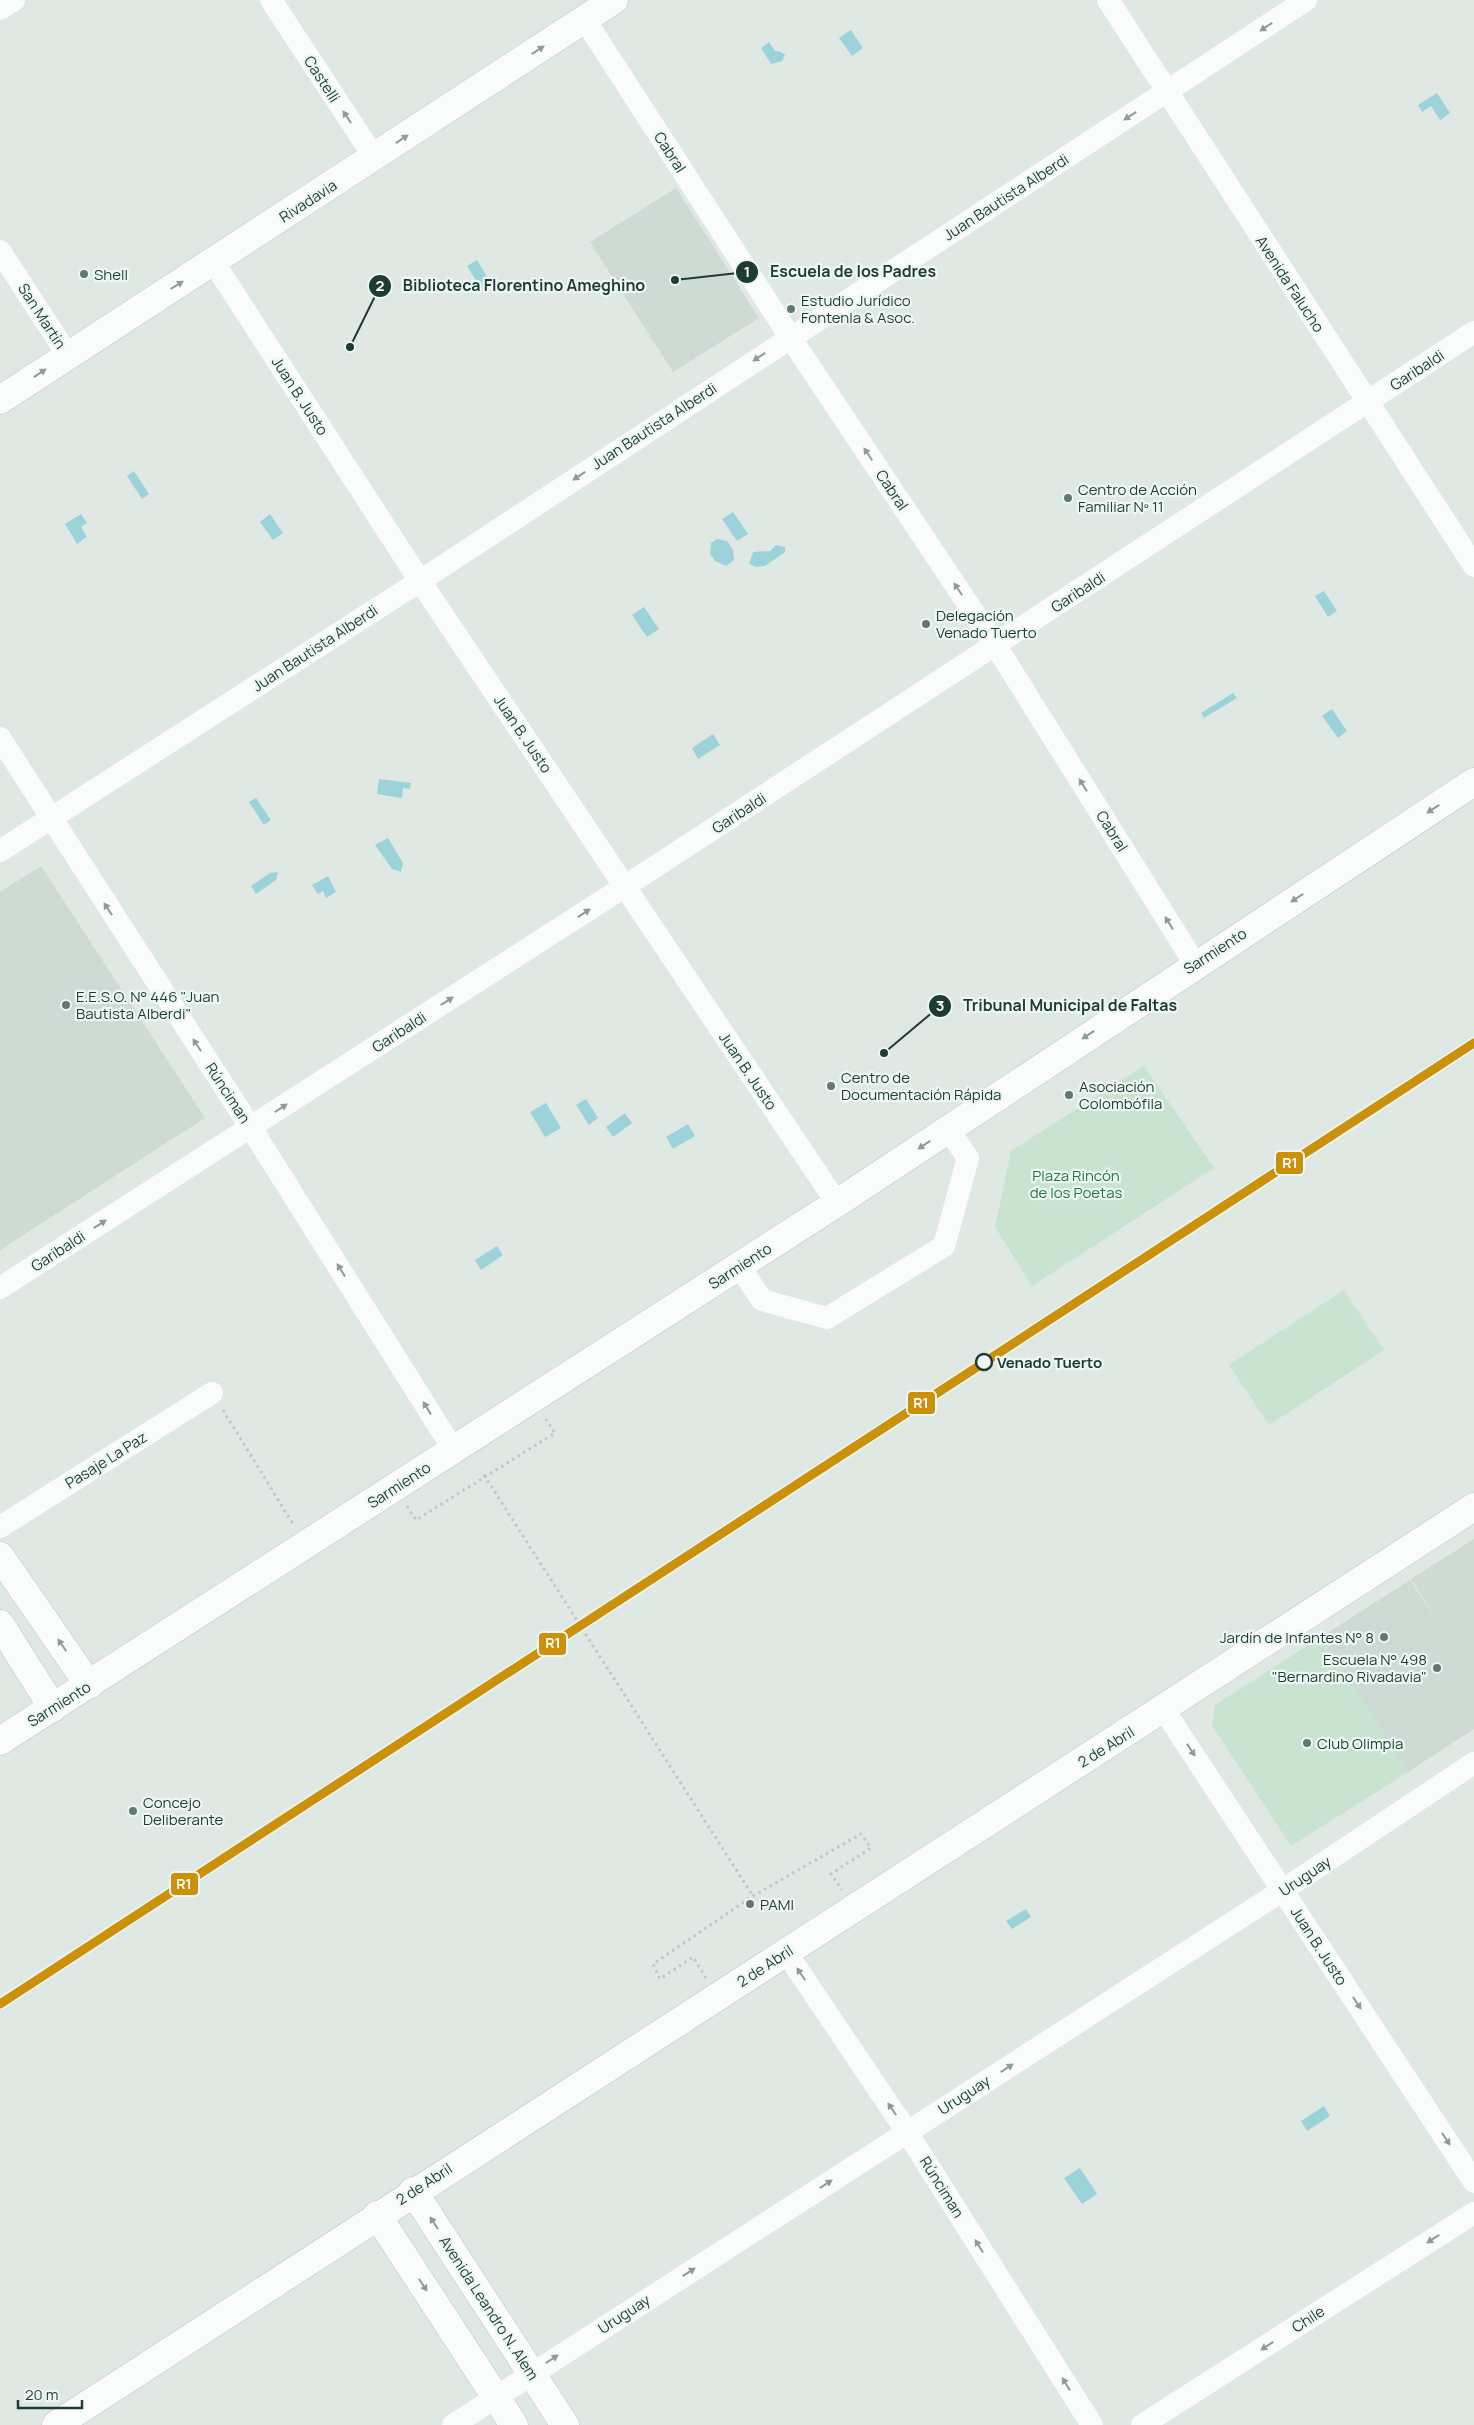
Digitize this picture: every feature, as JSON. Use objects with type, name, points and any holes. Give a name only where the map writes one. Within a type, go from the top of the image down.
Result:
[{"type":"street","points":[[0,9],[14,0]]},
{"type":"street","name":"Castelli","points":[[271,0],[374,157]]},
{"type":"street","name":"Rivadavia","points":[[0,400],[614,0]]},
{"type":"street","name":"Avenida Falucho","points":[[1108,0],[1474,566]]},
{"type":"street","name":"Juan Bautista Alberdi","points":[[0,851],[420,581],[790,336],[1306,0]]},
{"type":"street","name":"Cabral","points":[[585,20],[790,336],[996,646],[1195,964]]},
{"type":"street","name":"San Martín","points":[[0,252],[68,354]]},
{"type":"street","name":"Juan B. Justo","points":[[214,262],[420,581],[837,1202]]},
{"type":"street","name":"Garibaldi","points":[[0,1288],[251,1128],[996,646],[1474,332]]},
{"type":"street","name":"Rúnciman","points":[[0,738],[50,819],[251,1128],[453,1449]]},
{"type":"street","name":"Sarmiento","points":[[0,1741],[739,1266],[1474,782]]},
{"type":"street","points":[[739,1266],[762,1300],[827,1318],[944,1246],[968,1158],[948,1129]]},
{"type":"street","name":"Pasaje La Paz","points":[[0,1527],[212,1393]]},
{"type":"street","name":"2 de Abril","points":[[56,2425],[854,1907],[1164,1710],[1474,1507]]},
{"type":"street","points":[[0,1556],[89,1685]]},
{"type":"street","points":[[0,1624],[53,1708]]},
{"type":"street","name":"Juan B. Justo","points":[[1164,1710],[1474,2182]]},
{"type":"street","name":"Uruguay","points":[[453,2425],[1283,1890],[1474,1763]]},
{"type":"street","name":"Rúnciman","points":[[786,1952],[907,2132],[1092,2425]]},
{"type":"street","name":"Avenida Leandro N. Alem","points":[[413,2192],[565,2425]]},
{"type":"street","name":"Chile","points":[[1142,2425],[1474,2213]]},
{"type":"street","points":[[377,2216],[514,2425]]},
{"type":"path","points":[[212,1393],[306,1545]]},
{"type":"path","points":[[395,1487],[416,1520],[484,1475],[555,1433],[532,1398]]},
{"type":"path","points":[[484,1475],[753,1896]]},
{"type":"path","points":[[717,1997],[693,1957],[660,1980],[653,1964],[753,1896],[862,1834],[871,1848],[831,1874],[854,1907]]},
{"type":"shaded area","points":[[676,188],[759,318],[673,372],[590,242]]},
{"type":"shaded area","name":"E.E.S.O. N° 446 \"Juan Bautista Alberdi\"","points":[[41,866],[205,1118],[0,1250],[0,892]]},
{"type":"shaded area","name":"Escuela N° 498 \"Bernardino Rivadavia\"","points":[[1474,1539],[1474,1729],[1408,1772],[1321,1637],[1410,1580],[1448,1637],[1411,1579]]},
{"type":"green space","name":"Plaza Rincón de los Poetas","points":[[1144,1066],[1214,1168],[1032,1286],[995,1227],[1011,1151]]},
{"type":"green space","points":[[1344,1290],[1384,1350],[1269,1425],[1229,1365]]},
{"type":"green space","name":"Club Olimpia","points":[[1321,1637],[1408,1772],[1291,1846],[1212,1725],[1215,1705]]},
{"type":"water","points":[[851,30],[863,48],[852,56],[839,38]]},
{"type":"water","points":[[769,42],[775,51],[785,55],[782,61],[771,64],[761,48]]},
{"type":"water","points":[[1437,93],[1450,113],[1440,120],[1431,106],[1422,112],[1418,105]]},
{"type":"water","points":[[477,260],[492,285],[482,291],[467,266]]},
{"type":"water","points":[[134,471],[149,494],[142,499],[127,476]]},
{"type":"water","points":[[733,512],[748,534],[737,541],[722,519]]},
{"type":"water","points":[[81,514],[87,523],[81,527],[87,537],[77,544],[65,524]]},
{"type":"water","points":[[270,514],[283,533],[273,540],[260,522]]},
{"type":"water","points":[[717,539],[727,541],[733,550],[734,560],[726,566],[715,561],[710,554],[711,543]]},
{"type":"water","points":[[776,545],[785,547],[785,552],[765,566],[756,567],[749,564],[753,552],[770,551]]},
{"type":"water","points":[[1324,591],[1337,611],[1328,617],[1315,596]]},
{"type":"water","points":[[644,607],[659,629],[647,637],[632,615]]},
{"type":"water","points":[[1233,693],[1237,698],[1204,718],[1201,713]]},
{"type":"water","points":[[1332,709],[1347,731],[1338,738],[1322,716]]},
{"type":"water","points":[[713,734],[720,745],[698,759],[692,748]]},
{"type":"water","points":[[379,779],[411,783],[410,789],[403,788],[402,798],[377,794]]},
{"type":"water","points":[[256,798],[271,820],[264,825],[249,802]]},
{"type":"water","points":[[388,838],[403,863],[401,872],[392,869],[375,845]]},
{"type":"water","points":[[278,872],[276,880],[256,894],[251,886],[270,873]]},
{"type":"water","points":[[328,876],[336,892],[326,898],[323,891],[318,894],[312,885]]},
{"type":"water","points":[[586,1099],[598,1118],[589,1125],[576,1105]]},
{"type":"water","points":[[546,1103],[561,1128],[545,1137],[530,1112]]},
{"type":"water","points":[[625,1113],[632,1123],[613,1137],[606,1127]]},
{"type":"water","points":[[688,1124],[695,1136],[673,1149],[666,1137]]},
{"type":"water","points":[[497,1246],[503,1255],[481,1270],[475,1260]]},
{"type":"water","points":[[1026,1909],[1031,1917],[1012,1929],[1006,1921]]},
{"type":"water","points":[[1324,2106],[1330,2116],[1307,2131],[1301,2121]]},
{"type":"water","points":[[1080,2168],[1097,2194],[1082,2204],[1064,2178]]},
{"type":"transit line","name":"R1","points":[[0,2004],[1474,1043]]},
{"type":"place","name":"Shell","points":[[84,274]]},
{"type":"place","name":"Escuela de los Padres","points":[[675,280]]},
{"type":"place","name":"Estudio Jurídico Fontenla & Asoc.","points":[[791,309]]},
{"type":"place","name":"Biblioteca Florentino Ameghino","points":[[350,347]]},
{"type":"place","name":"Centro de Acción Familiar Nº 11","points":[[1068,498]]},
{"type":"place","name":"Delegación Venado Tuerto","points":[[926,624]]},
{"type":"place","name":"E.E.S.O. N° 446 \"Juan Bautista Alberdi\"","points":[[66,1005]]},
{"type":"place","name":"Tribunal Municipal de Faltas","points":[[884,1053]]},
{"type":"place","name":"Centro de Documentación Rápida","points":[[831,1086]]},
{"type":"place","name":"Asociación Colombófila","points":[[1069,1095]]},
{"type":"place","name":"Venado Tuerto","points":[[984,1362]]},
{"type":"place","name":"Jardín de Infantes N° 8","points":[[1384,1637]]},
{"type":"place","name":"Escuela N° 498 \"Bernardino Rivadavia\"","points":[[1437,1668]]},
{"type":"place","name":"Club Olimpia","points":[[1307,1743]]},
{"type":"place","name":"Concejo Deliberante","points":[[133,1811]]},
{"type":"place","name":"PAMI","points":[[750,1904]]}]
